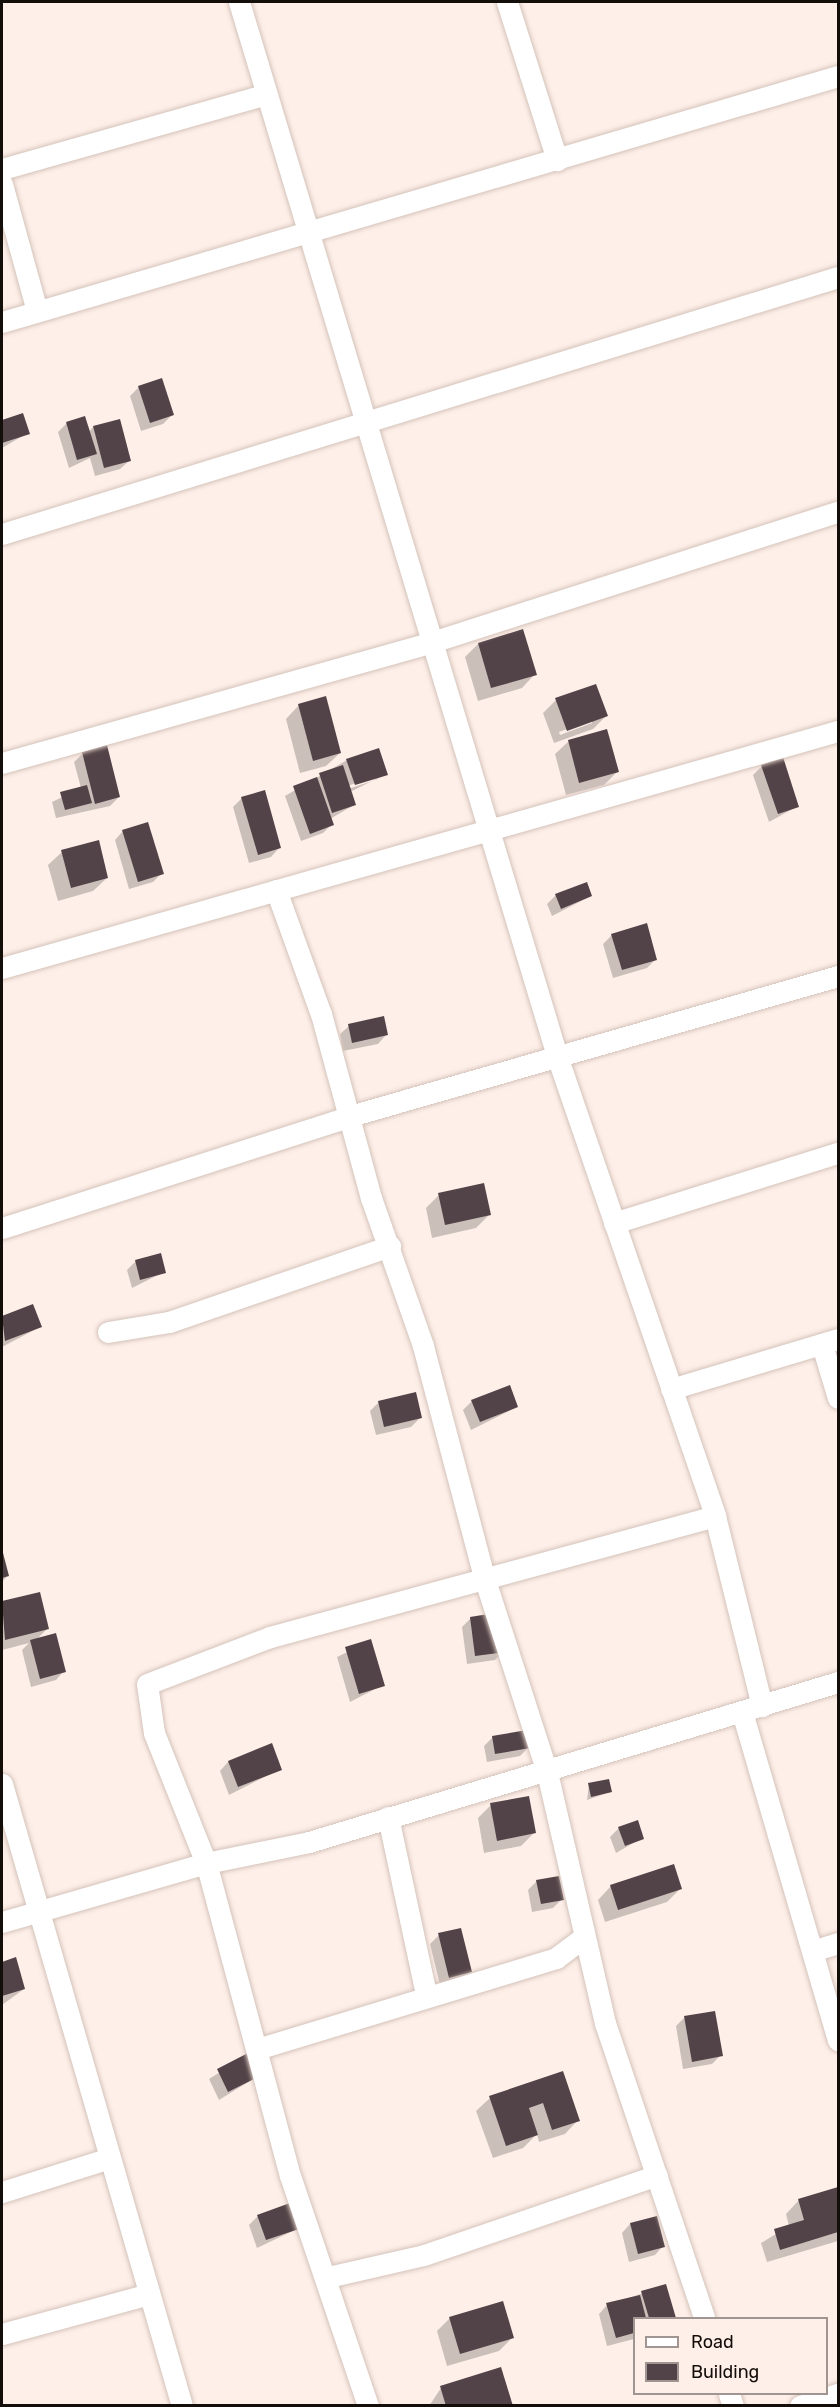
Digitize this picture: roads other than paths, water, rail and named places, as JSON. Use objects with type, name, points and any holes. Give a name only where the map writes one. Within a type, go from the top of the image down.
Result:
[{"type":"street","points":[[239,2],[557,1056],[715,1516],[762,1706]]},
{"type":"street","points":[[507,2],[557,160]]},
{"type":"street","points":[[2,322],[838,76]]},
{"type":"street","points":[[2,169],[267,94]]},
{"type":"street","points":[[2,183],[37,312]]},
{"type":"street","points":[[2,534],[367,424],[838,277]]},
{"type":"street","points":[[2,763],[432,642],[838,512]]},
{"type":"street","points":[[2,968],[838,731]]},
{"type":"street","points":[[276,890],[350,1116],[371,1198],[390,1246],[423,1346],[484,1577],[547,1772],[583,1938],[703,2317]]},
{"type":"street","points":[[2,1228],[350,1116],[838,976]]},
{"type":"street","points":[[614,1223],[838,1153]]},
{"type":"street","points":[[108,1332],[169,1322],[390,1246]]},
{"type":"street","points":[[671,1389],[830,1342],[838,1398]]},
{"type":"street","points":[[368,2406],[328,2277],[290,2176],[206,1863],[154,1733],[147,1684],[270,1637],[715,1516]]},
{"type":"street","points":[[2,1922],[206,1863],[309,1842],[547,1772],[838,1682]]},
{"type":"street","points":[[742,1712],[838,2040]]},
{"type":"street","points":[[2,1784],[182,2406]]},
{"type":"street","points":[[388,1817],[426,1994]]},
{"type":"street","points":[[257,2049],[426,1994],[556,1958],[583,1938]]},
{"type":"street","points":[[812,1951],[838,1943]]},
{"type":"street","points":[[2,2192],[110,2158]]},
{"type":"street","points":[[328,2277],[435,2252],[657,2175]]},
{"type":"street","points":[[2,2334],[149,2294]]},
{"type":"street","points":[[800,2406],[838,2394]]}]
